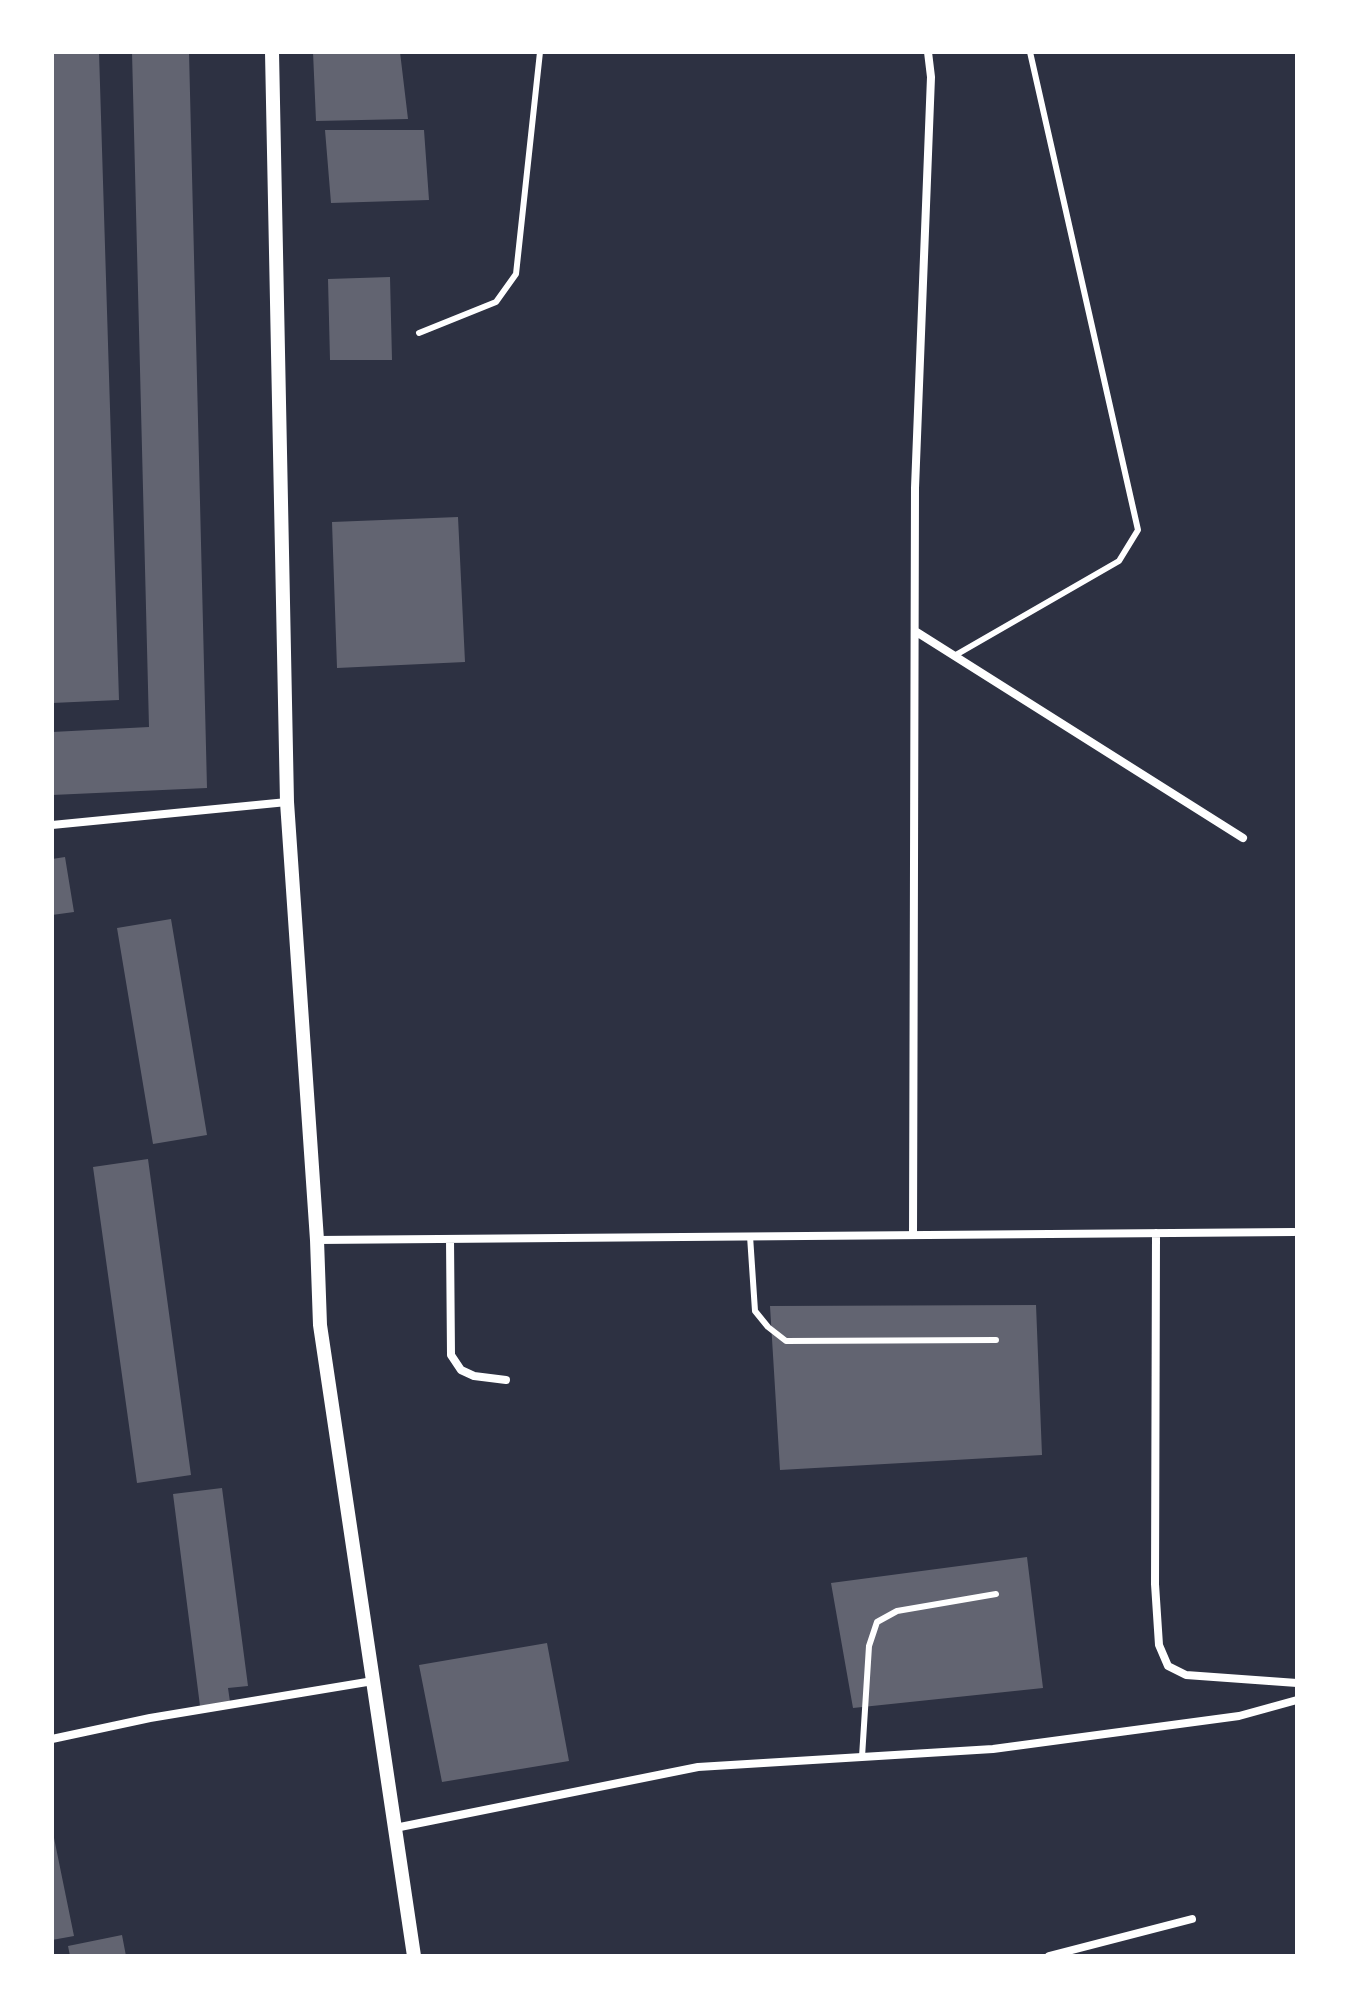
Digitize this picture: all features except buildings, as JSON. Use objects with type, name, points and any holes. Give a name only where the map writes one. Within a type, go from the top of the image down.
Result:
[{"type":"street","points":[[272,52],[287,802],[320,1325],[414,1956]]},
{"type":"street","points":[[913,1235],[915,488],[930,93],[928,52]]},
{"type":"street","points":[[915,631],[1243,838]]},
{"type":"street","points":[[52,825],[287,802]]},
{"type":"street","points":[[317,1240],[1294,1232]]},
{"type":"street","points":[[1156,1233],[1155,1584],[1159,1645],[1168,1666],[1186,1675],[1297,1683]]},
{"type":"street","points":[[450,1239],[451,1355],[461,1370],[474,1376],[506,1380]]},
{"type":"street","points":[[52,1739],[150,1718],[373,1681]]},
{"type":"street","points":[[395,1828],[698,1767],[1008,1747],[1239,1716],[1297,1700]]},
{"type":"street","points":[[1049,1956],[1192,1919]]},
{"type":"lane","points":[[419,333],[496,302],[516,274],[540,52]]},
{"type":"lane","points":[[953,656],[1119,561],[1138,530],[1030,52]]},
{"type":"lane","points":[[750,1236],[755,1311],[768,1327],[786,1341],[996,1340]]},
{"type":"lane","points":[[862,1757],[869,1646],[877,1622],[897,1611],[996,1594]]}]
